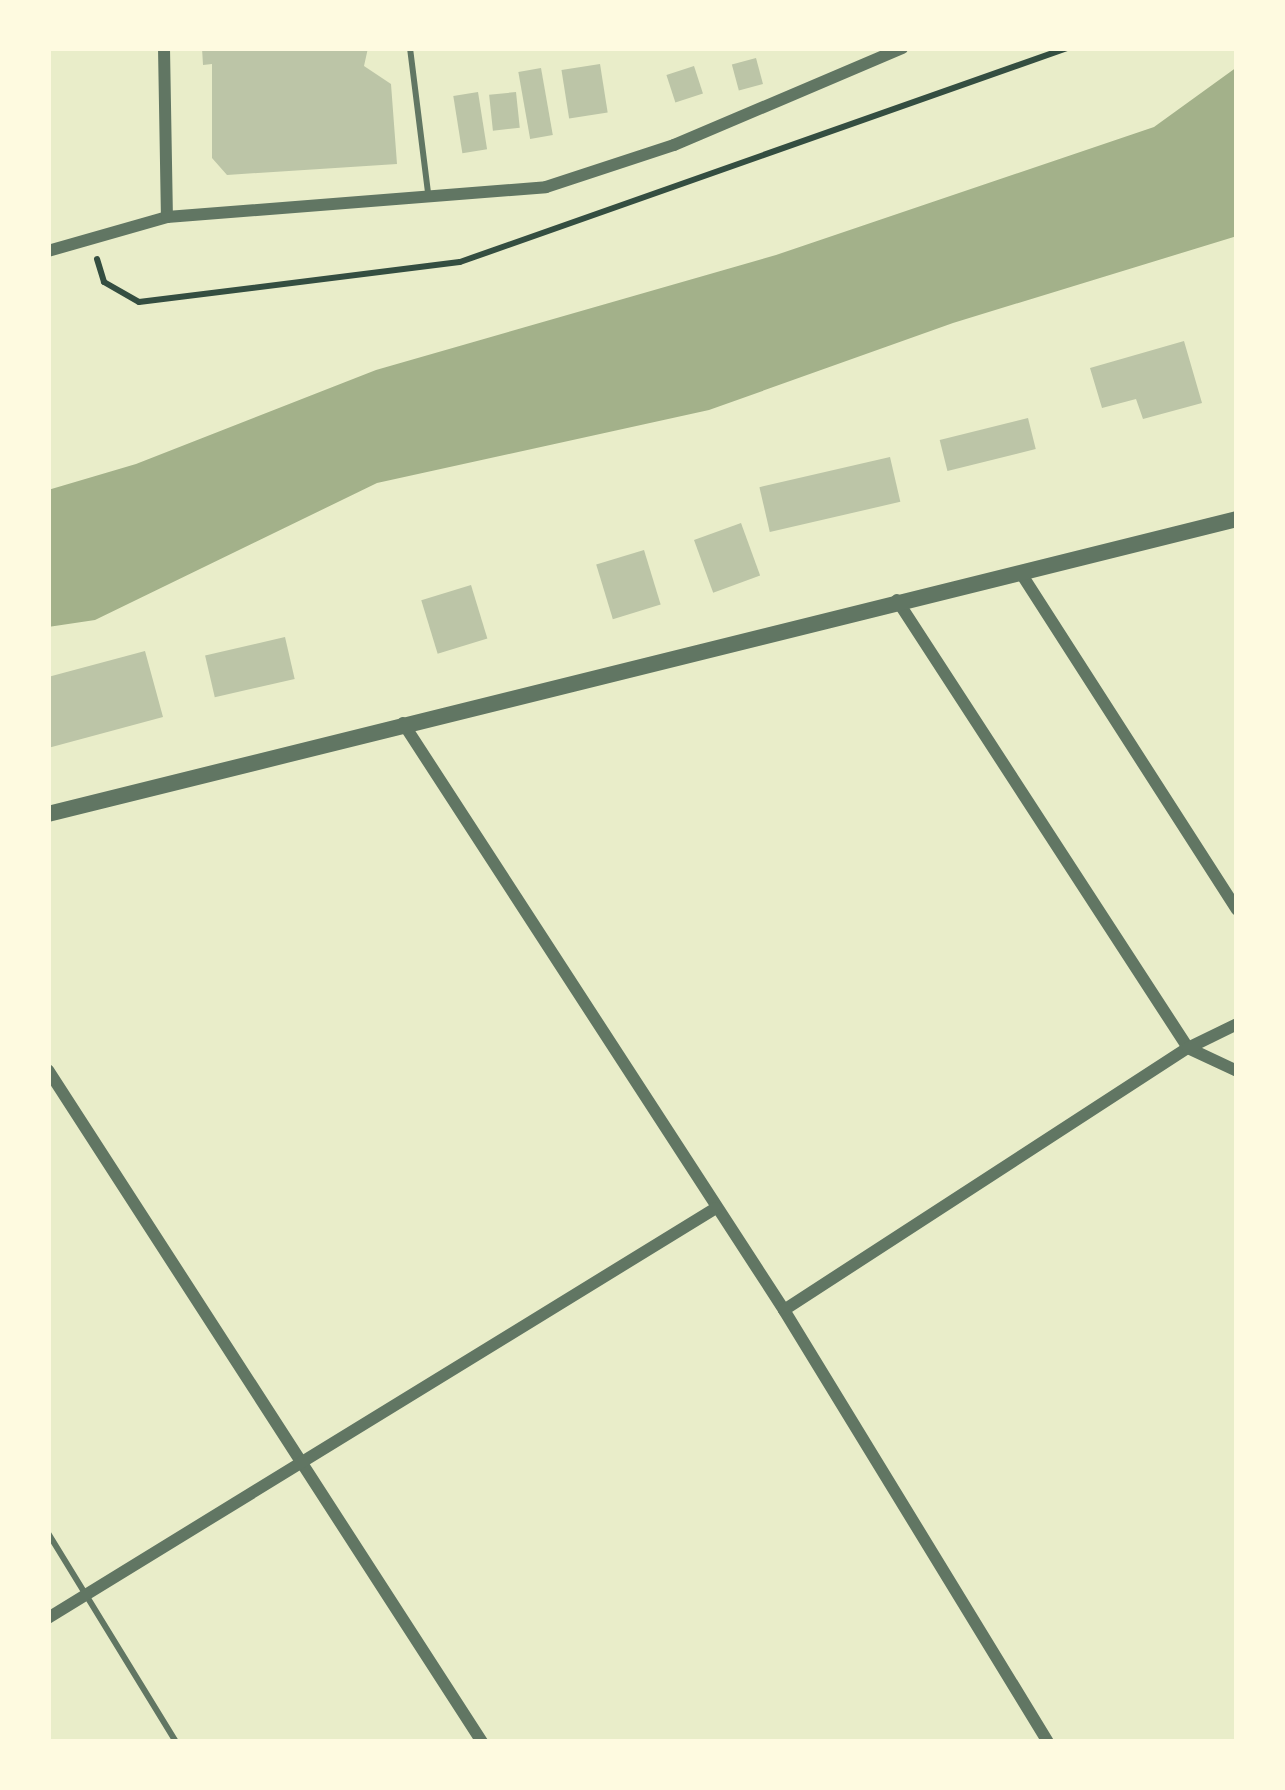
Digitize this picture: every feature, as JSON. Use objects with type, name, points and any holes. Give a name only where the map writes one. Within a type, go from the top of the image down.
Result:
[{"type":"street","points":[[164,48],[167,217]]},
{"type":"street","points":[[48,251],[167,217],[546,187],[776,105],[902,48]]},
{"type":"street","points":[[48,814],[897,601],[1024,578],[1237,519]]},
{"type":"street","points":[[1024,578],[1237,910]]},
{"type":"street","points":[[897,601],[1188,1048],[1237,1072]]},
{"type":"street","points":[[402,722],[784,1310],[1048,1742]]},
{"type":"street","points":[[784,1310],[1188,1048],[1237,1024]]},
{"type":"street","points":[[48,1070],[482,1742]]},
{"type":"street","points":[[48,1618],[716,1208]]},
{"type":"lane","points":[[410,48],[428,199]]},
{"type":"lane","points":[[48,1533],[176,1742]]},
{"type":"path","points":[[91,238],[104,282],[139,302],[460,262],[1067,48]]},
{"type":"shaded area","points":[[1237,67],[1237,236],[953,323],[709,410],[377,483],[95,620],[48,627],[48,490],[136,464],[376,370],[776,255],[1154,127]]},
{"type":"building","points":[[202,48],[368,48],[364,66],[391,84],[397,164],[227,175],[212,158],[212,64],[203,65]]},
{"type":"building","points":[[756,58],[763,84],[739,91],[732,64]]},
{"type":"building","points":[[600,64],[608,112],[569,118],[561,70]]},
{"type":"building","points":[[694,66],[703,94],[675,103],[666,75]]},
{"type":"building","points":[[541,68],[553,135],[530,139],[518,72]]},
{"type":"building","points":[[478,92],[487,149],[462,153],[453,96]]},
{"type":"building","points":[[516,92],[520,128],[493,131],[489,95]]},
{"type":"building","points":[[1184,341],[1202,403],[1143,419],[1136,399],[1102,408],[1090,368]]},
{"type":"building","points":[[1028,418],[1036,449],[947,471],[940,440]]},
{"type":"building","points":[[890,457],[900,502],[770,532],[759,487]]},
{"type":"building","points":[[741,523],[760,576],[713,593],[694,540]]},
{"type":"building","points":[[644,550],[661,605],[613,619],[596,565]]},
{"type":"building","points":[[471,585],[487,639],[438,654],[421,600]]},
{"type":"building","points":[[285,637],[295,679],[215,697],[205,655]]},
{"type":"building","points":[[145,651],[163,717],[48,748],[48,677]]}]
